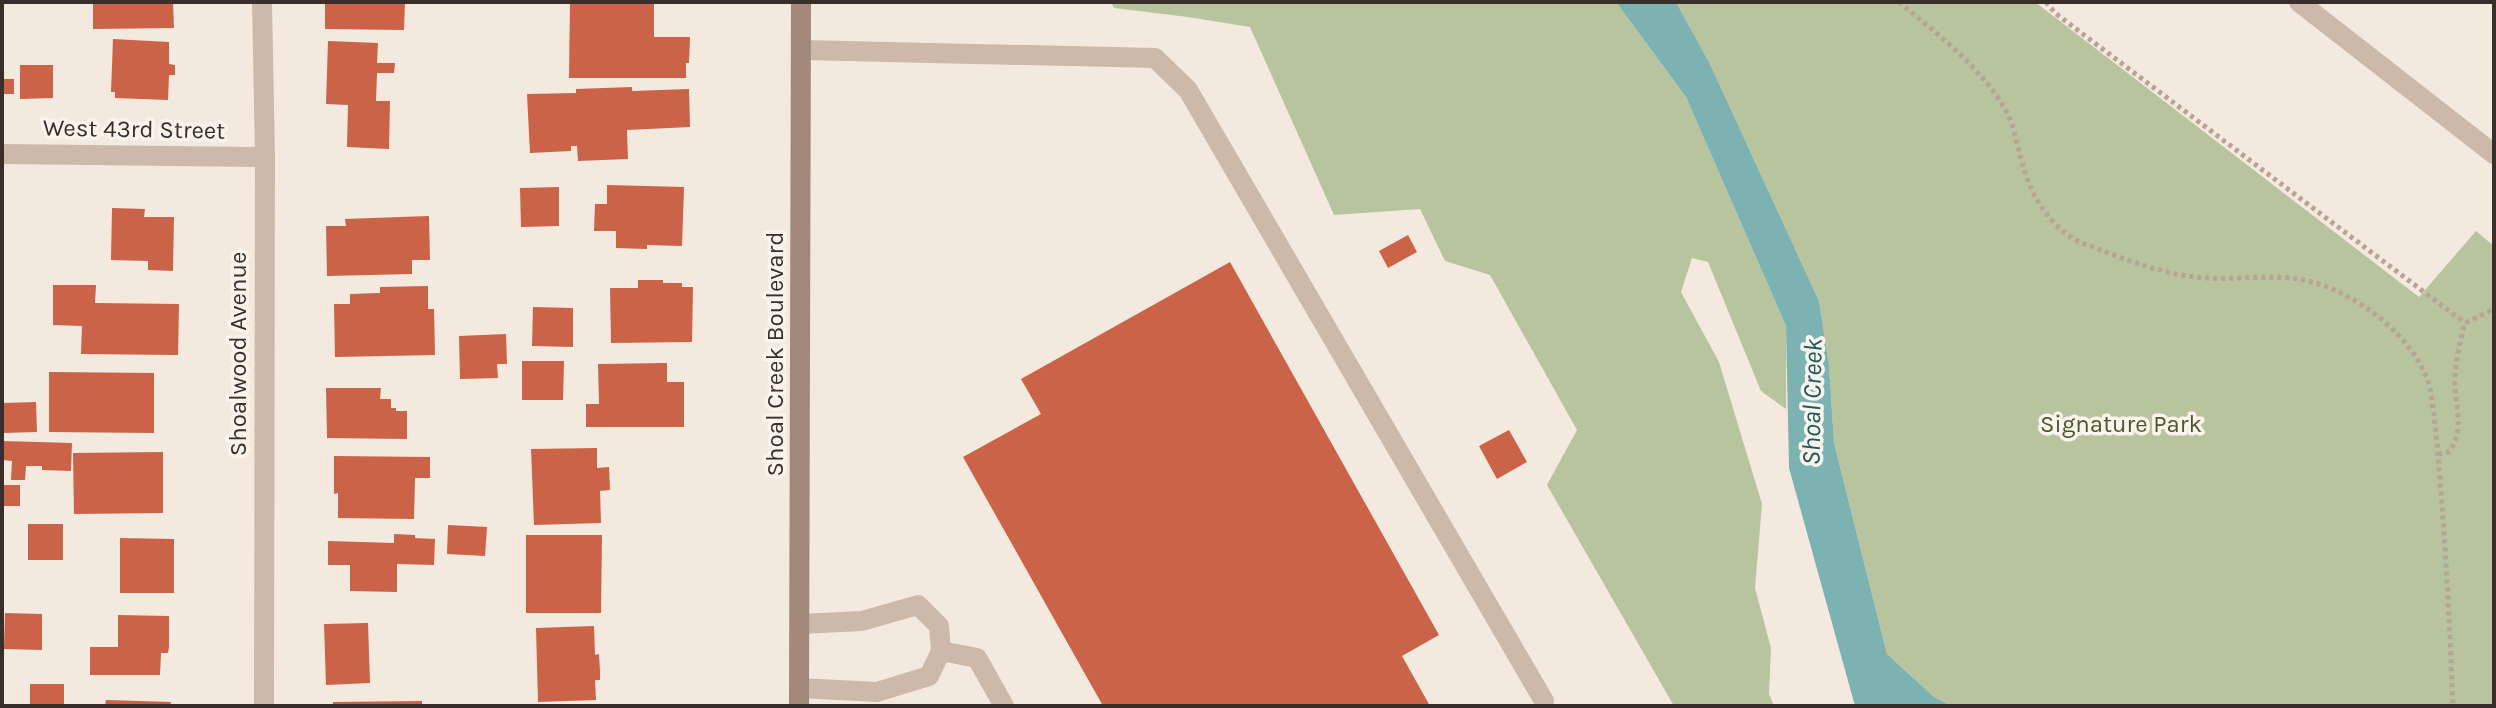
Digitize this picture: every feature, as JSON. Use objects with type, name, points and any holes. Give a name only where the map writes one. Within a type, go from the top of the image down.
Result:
[{"type":"street","name":"Shoalwood Avenue","points":[[262,2],[265,157],[264,706]]},
{"type":"street","name":"Shoal Creek Boulevard","points":[[799,697],[801,2]]},
{"type":"street","points":[[2299,2],[2494,154]]},
{"type":"street","points":[[801,50],[1155,58],[1188,90],[1544,701]]},
{"type":"street","name":"West 43rd Street","points":[[2,154],[265,157]]},
{"type":"street","points":[[799,697],[883,690],[929,676],[941,651],[939,626],[918,605],[862,621],[800,624]]},
{"type":"street","points":[[941,651],[977,658],[1004,706]]},
{"type":"path","points":[[1899,2],[1948,43],[1991,87],[2007,112],[2023,169],[2034,193],[2049,218],[2074,239],[2168,272],[2205,278],[2301,279],[2332,288],[2369,309],[2400,338],[2418,362],[2429,384],[2438,454],[2452,646],[2453,706]]},
{"type":"path","points":[[2046,2],[2055,13],[2465,323]]},
{"type":"path","points":[[2438,454],[2449,452],[2456,442],[2459,414],[2455,383],[2457,350],[2465,323],[2494,309]]},
{"type":"green space","points":[[1111,2],[1616,2],[1686,97],[1786,326],[1786,409],[1761,391],[1708,262],[1692,258],[1681,292],[1719,362],[1762,504],[1755,588],[1771,648],[1769,694],[1774,706],[1674,706],[1547,485],[1577,430],[1490,275],[1445,261],[1420,209],[1334,215],[1250,27],[1114,8]]},
{"type":"green space","name":"Signature Park","points":[[1676,2],[2035,2],[2419,297],[2476,231],[2494,246],[2494,706],[1952,706],[1934,697],[1887,654],[1834,443],[1829,365],[1819,301],[1710,64]]},
{"type":"water","name":"Shoal Creek","points":[[1616,2],[1676,2],[1710,64],[1819,301],[1829,365],[1834,443],[1887,654],[1934,697],[1952,706],[1855,706],[1789,468],[1786,326],[1686,97]]},
{"type":"building","points":[[93,2],[173,2],[174,28],[93,29]]},
{"type":"building","points":[[325,2],[405,2],[404,30],[325,29]]},
{"type":"building","points":[[570,2],[654,2],[654,37],[690,37],[686,78],[569,78]]},
{"type":"building","points":[[113,39],[169,42],[169,64],[175,65],[175,75],[169,75],[168,100],[115,98],[115,92],[111,92]]},
{"type":"building","points":[[328,41],[378,43],[377,63],[395,63],[394,73],[377,73],[376,101],[390,101],[389,149],[347,147],[348,105],[326,104]]},
{"type":"building","points":[[20,65],[53,65],[53,98],[20,99]]},
{"type":"building","points":[[2,79],[14,79],[14,94],[2,94]]},
{"type":"building","points":[[632,87],[632,91],[689,89],[690,127],[627,130],[628,159],[578,161],[577,146],[571,146],[571,151],[530,153],[527,94]]},
{"type":"building","points":[[607,185],[684,187],[682,246],[616,248],[616,231],[594,231],[595,204],[607,204]]},
{"type":"building","points":[[559,187],[559,226],[521,227],[520,188]]},
{"type":"building","points":[[112,208],[145,209],[144,217],[174,217],[173,271],[148,270],[148,261],[111,260]]},
{"type":"building","points":[[429,216],[430,260],[412,260],[412,274],[327,276],[326,226],[346,226],[345,219]]},
{"type":"building","points":[[1408,235],[1417,252],[1388,268],[1379,251]]},
{"type":"building","points":[[1230,262],[1439,635],[1402,656],[1430,706],[1103,706],[963,457],[1041,414],[1021,379]]},
{"type":"building","points":[[638,280],[663,280],[663,283],[682,283],[682,287],[693,287],[692,342],[611,343],[610,288],[638,288]]},
{"type":"building","points":[[53,285],[96,285],[95,303],[179,304],[178,355],[81,354],[82,326],[53,325]]},
{"type":"building","points":[[428,286],[428,309],[434,309],[435,355],[335,357],[334,304],[350,304],[350,294],[380,293],[380,287]]},
{"type":"building","points":[[533,307],[573,308],[573,347],[532,346]]},
{"type":"building","points":[[506,334],[507,364],[497,364],[498,378],[460,379],[459,336]]},
{"type":"building","points":[[522,361],[564,361],[563,400],[522,400]]},
{"type":"building","points":[[667,363],[667,382],[684,382],[684,427],[586,427],[586,404],[599,404],[598,364]]},
{"type":"building","points":[[49,372],[154,373],[154,433],[49,432]]},
{"type":"building","points":[[326,388],[381,388],[380,399],[391,399],[391,408],[396,408],[396,411],[407,411],[407,439],[327,438]]},
{"type":"building","points":[[36,402],[37,432],[3,433],[2,403]]},
{"type":"building","points":[[1509,430],[1527,462],[1497,479],[1479,446]]},
{"type":"building","points":[[2,441],[72,443],[71,471],[26,466],[25,480],[11,480],[12,461],[2,460]]},
{"type":"building","points":[[597,448],[597,468],[609,467],[610,490],[600,491],[601,523],[534,525],[531,449]]},
{"type":"building","points":[[163,452],[163,513],[74,514],[73,453]]},
{"type":"building","points":[[334,456],[430,457],[430,478],[415,478],[414,519],[338,518],[338,493],[334,494]]},
{"type":"building","points":[[2,485],[20,485],[20,506],[2,506]]},
{"type":"building","points":[[28,524],[63,524],[63,560],[28,560]]},
{"type":"building","points":[[448,525],[487,527],[485,556],[447,554]]},
{"type":"building","points":[[394,534],[435,539],[434,565],[397,564],[397,592],[350,591],[350,565],[328,565],[328,541],[394,543]]},
{"type":"building","points":[[526,535],[602,535],[601,613],[526,613]]},
{"type":"building","points":[[120,538],[174,539],[174,593],[120,593]]},
{"type":"building","points":[[5,613],[42,614],[42,650],[4,649]]},
{"type":"building","points":[[118,615],[169,616],[169,647],[168,653],[161,653],[160,675],[90,675],[90,647],[118,647]]},
{"type":"building","points":[[368,623],[370,683],[326,685],[324,624]]},
{"type":"building","points":[[594,626],[595,655],[599,654],[600,671],[600,680],[595,680],[596,700],[538,702],[536,628]]},
{"type":"building","points":[[30,684],[64,684],[64,706],[30,706]]},
{"type":"building","points":[[106,700],[171,702],[170,706],[105,706]]},
{"type":"building","points":[[422,701],[422,706],[333,706],[333,702]]}]
